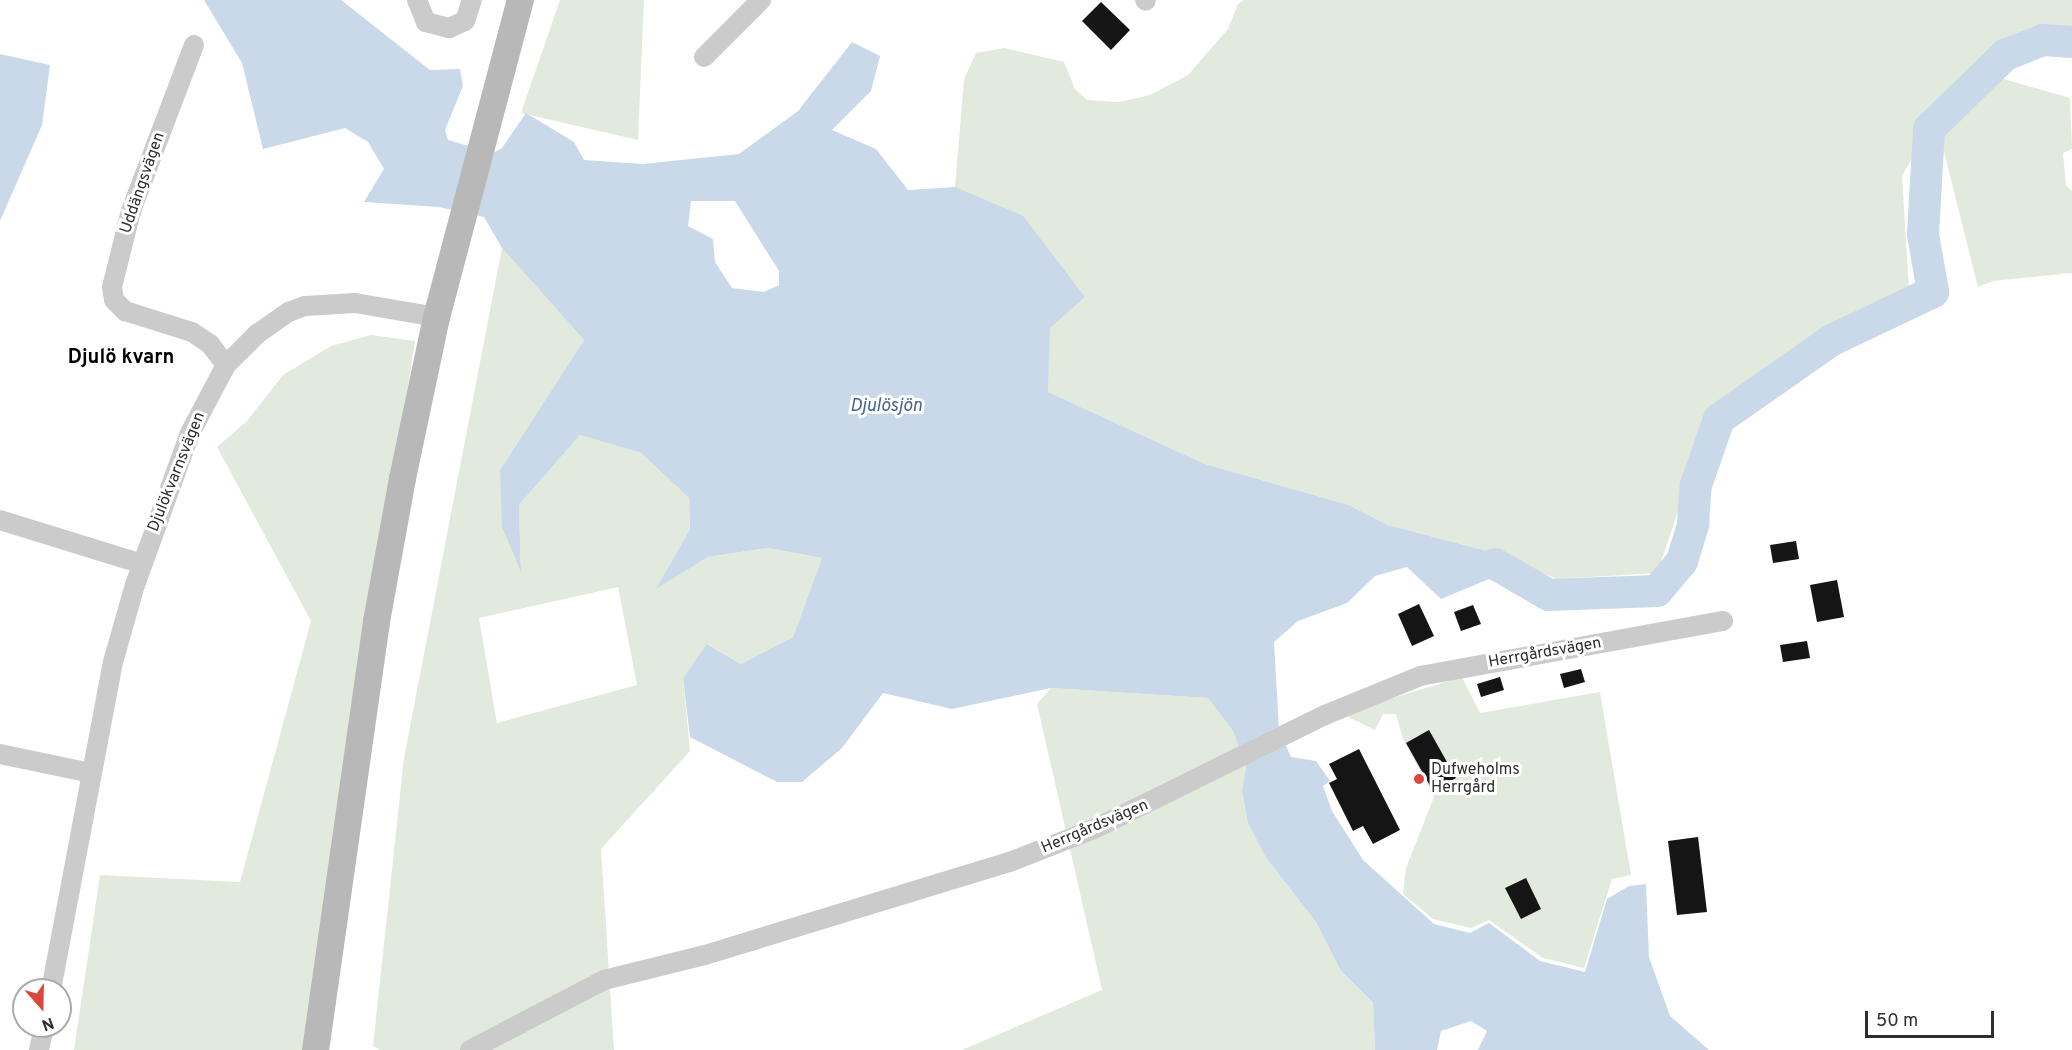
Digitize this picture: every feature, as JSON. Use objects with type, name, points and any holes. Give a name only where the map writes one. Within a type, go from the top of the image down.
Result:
[{"type":"main road","points":[[315,1050],[376,621],[436,317],[520,0]]},
{"type":"street","points":[[417,0],[426,22],[449,28],[465,21],[471,0]]},
{"type":"street","points":[[704,57],[761,0]]},
{"type":"street","name":"Uddängsvägen","points":[[194,45],[131,211],[112,287],[114,300],[125,311],[192,332],[210,344],[226,365]]},
{"type":"street","name":"Djulökvarnsvägen","points":[[53,978],[113,662],[142,564],[190,433],[226,365],[257,334],[289,312],[305,306],[355,303],[436,317]]},
{"type":"street","points":[[0,520],[142,564]]},
{"type":"street","name":"Herrgårdsvägen","points":[[470,1050],[604,980],[705,955],[1012,861],[1094,829],[1284,736],[1420,676],[1723,621]]},
{"type":"street","points":[[0,754],[91,774]]},
{"type":"shaded area","points":[[560,0],[644,0],[638,140],[521,113]]},
{"type":"shaded area","points":[[1244,0],[2072,0],[2072,36],[2024,39],[1985,66],[1935,119],[1902,176],[1909,289],[1760,372],[1713,410],[1657,573],[1557,579],[1491,552],[1388,525],[1349,505],[1205,464],[1048,392],[1049,328],[1085,297],[1059,268],[955,187],[964,79],[976,53],[1004,48],[1064,62],[1075,89],[1087,100],[1119,102],[1150,95],[1188,75],[1228,29],[1238,4]]},
{"type":"shaded area","points":[[1990,75],[2070,98],[2072,149],[2063,153],[2066,185],[2072,191],[2072,273],[1993,281],[1978,287],[1938,128]]},
{"type":"shaded area","points":[[502,248],[584,340],[500,470],[521,569],[519,505],[580,435],[641,453],[689,498],[690,529],[657,588],[708,557],[768,548],[822,558],[793,637],[741,664],[708,644],[683,678],[690,751],[601,849],[614,1050],[380,1050],[373,1046],[404,758]],"holes":[[[618,587],[637,685],[497,723],[479,618]]]},
{"type":"shaded area","points":[[371,335],[415,341],[305,1050],[74,1050],[100,875],[240,882],[311,621],[217,447],[247,421],[283,375],[331,346]]},
{"type":"shaded area","points":[[1462,677],[1480,713],[1600,692],[1631,875],[1612,879],[1584,968],[1543,958],[1489,920],[1471,928],[1433,919],[1403,894],[1406,868],[1434,797],[1403,739],[1396,714],[1383,714],[1375,730],[1348,717],[1360,708]]},
{"type":"shaded area","points":[[1051,688],[1208,698],[1233,731],[1246,766],[1242,793],[1248,823],[1266,858],[1316,922],[1341,971],[1373,1003],[1375,1050],[962,1050],[1102,990],[1037,704]]},
{"type":"water","name":"Djulösjön","points":[[204,0],[341,0],[430,70],[460,69],[463,86],[445,130],[448,140],[493,153],[502,148],[526,113],[574,142],[584,160],[643,164],[739,154],[798,111],[852,42],[880,56],[871,91],[832,130],[876,149],[908,190],[955,187],[1023,216],[1085,297],[1050,328],[1048,392],[1205,464],[1349,505],[1388,525],[1491,552],[1494,577],[1441,599],[1407,567],[1375,576],[1347,603],[1298,621],[1274,642],[1279,730],[1291,757],[1316,761],[1330,781],[1323,786],[1332,811],[1363,860],[1434,924],[1470,933],[1489,923],[1540,961],[1585,972],[1607,899],[1629,886],[1646,884],[1649,957],[1670,1016],[1709,1050],[1478,1050],[1487,1031],[1471,1021],[1441,1031],[1437,1050],[1375,1050],[1373,1003],[1341,971],[1316,922],[1266,858],[1248,823],[1242,792],[1246,766],[1233,731],[1208,698],[1051,688],[952,709],[883,693],[842,748],[802,782],[777,782],[690,737],[683,678],[707,644],[741,664],[793,637],[822,558],[768,548],[708,557],[656,589],[690,529],[689,498],[641,453],[580,435],[519,505],[521,572],[502,527],[500,470],[584,340],[502,248],[484,217],[439,207],[364,202],[384,169],[368,142],[345,128],[263,149],[242,63]],"holes":[[[691,201],[735,201],[779,271],[779,285],[764,292],[732,288],[715,262],[713,239],[688,226]]]},
{"type":"water","points":[[0,54],[50,65],[42,125],[0,221]]},
{"type":"building","points":[[1101,2],[1130,30],[1111,50],[1082,21]]},
{"type":"building","points":[[1796,541],[1799,559],[1773,563],[1770,545]]},
{"type":"building","points":[[1837,580],[1844,617],[1817,622],[1810,585]]},
{"type":"building","points":[[1419,604],[1434,636],[1412,646],[1398,614]]},
{"type":"building","points":[[1473,605],[1481,624],[1461,631],[1454,612]]},
{"type":"building","points":[[1807,641],[1810,658],[1783,662],[1780,645]]},
{"type":"building","points":[[1581,669],[1585,682],[1564,688],[1560,674]]},
{"type":"building","points":[[1500,677],[1504,690],[1481,697],[1477,684]]},
{"type":"building","points":[[1429,730],[1456,778],[1433,791],[1406,743]]},
{"type":"building","points":[[1359,749],[1400,830],[1373,844],[1363,826],[1353,831],[1329,783],[1337,779],[1329,764]]},
{"type":"building","points":[[1698,837],[1707,912],[1677,915],[1668,841]]},
{"type":"building","points":[[1526,878],[1541,909],[1521,919],[1505,888]]},
{"type":"waterway","points":[[1495,564],[1549,595],[1657,591],[1682,561],[1693,524],[1696,485],[1719,419],[1832,340],[1933,292],[1923,234],[1929,129],[2005,55],[2043,40],[2072,42]]},
{"type":"place","name":"Dufweholms Herrgård","points":[[1419,779]]},
{"type":"district","name":"Djulö kvarn","points":[[121,358]]}]
